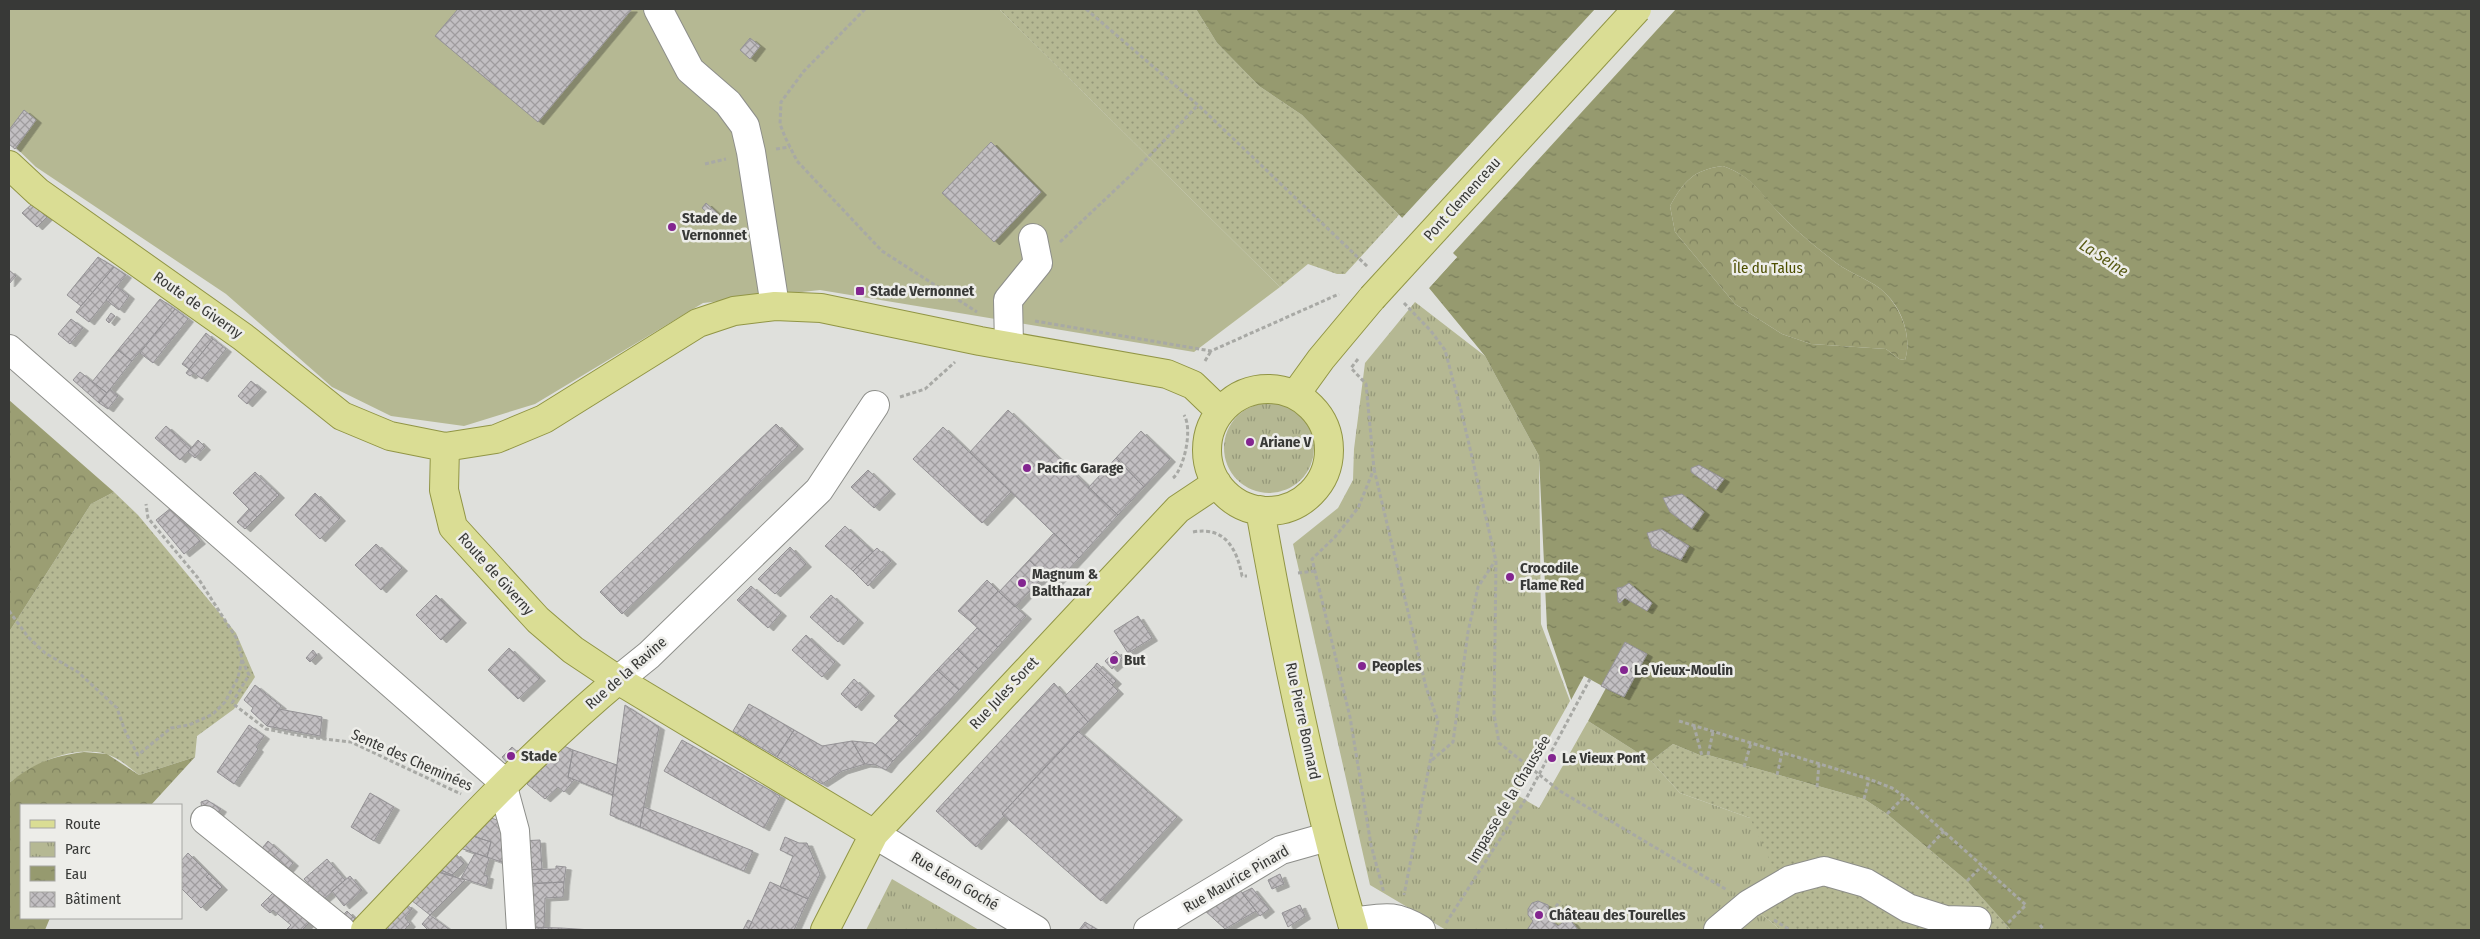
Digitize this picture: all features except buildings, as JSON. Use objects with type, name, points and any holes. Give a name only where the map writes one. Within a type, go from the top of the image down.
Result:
[{"type":"main road","name":"Pont Clemenceau","points":[[1295,395],[1322,359],[1381,289],[1637,9]]},
{"type":"main road","name":"Route de Giverny","points":[[9,164],[38,192],[243,338],[342,416],[390,436],[445,447],[444,490],[453,526],[538,620],[573,650],[618,680],[874,834]]},
{"type":"main road","points":[[445,447],[496,439],[544,419],[698,323],[734,311],[775,306],[822,308],[980,340],[1167,374],[1193,385],[1219,410]]},
{"type":"main road","points":[[1259,390],[1284,391],[1295,395],[1307,403],[1324,426],[1328,439],[1326,468],[1321,481],[1301,501],[1288,507],[1260,510],[1240,504],[1223,491],[1217,483],[1208,462],[1208,437],[1219,410],[1237,397],[1259,390]]},
{"type":"main road","name":"Rue Jules Soret","points":[[825,930],[874,834],[1178,509],[1217,483]]},
{"type":"main road","name":"Rue Pierre Bonnard","points":[[1260,510],[1274,586],[1328,837],[1353,926]]},
{"type":"main road","name":"Rue de la Ravine","points":[[365,930],[497,792],[585,707],[618,680]]},
{"type":"street","points":[[658,9],[690,70],[728,103],[745,126],[756,179],[775,306]]},
{"type":"street","points":[[1009,344],[1008,300],[1035,250]]},
{"type":"street","points":[[9,349],[148,470],[497,792],[515,831],[521,930]]},
{"type":"street","name":"Rue de la Ravine","points":[[618,680],[649,655],[819,490],[875,405]]},
{"type":"street","points":[[204,820],[341,930]]},
{"type":"street","name":"Rue Léon Goché","points":[[874,834],[1036,930]]},
{"type":"street","name":"Rue Maurice Pinard","points":[[1148,930],[1281,850],[1328,837]]},
{"type":"street","points":[[1718,930],[1749,904],[1790,880],[1824,870],[1866,883],[1908,908],[1946,920],[1977,921]]},
{"type":"street","points":[[1353,926],[1391,917],[1432,929]]},
{"type":"path","points":[[865,9],[804,71],[781,102],[780,124],[798,160],[882,251],[978,313],[980,340],[925,389],[875,405]]},
{"type":"path","points":[[1086,9],[1198,105],[1381,289],[1430,331],[1445,350],[1496,561],[1494,714],[1499,743],[1560,791],[1749,904]]},
{"type":"path","points":[[1035,250],[1133,173],[1198,105]]},
{"type":"path","points":[[1008,317],[1211,351],[1342,293]]},
{"type":"path","points":[[1351,368],[1366,384],[1374,469],[1426,687],[1438,721],[1403,901],[1391,917]]},
{"type":"path","points":[[1374,469],[1358,508],[1335,537],[1312,559],[1350,716],[1371,845],[1391,917]]},
{"type":"path","points":[[9,611],[28,637],[45,653],[78,672],[117,708],[125,731],[138,755],[171,728],[189,725],[213,714],[225,702],[238,678],[242,660],[237,639],[198,578],[148,518],[144,489],[148,470]]},
{"type":"path","points":[[1431,760],[1453,742],[1468,632],[1478,587],[1496,561]]},
{"type":"path","name":"Sente des Cheminées","points":[[242,660],[249,675],[232,704],[266,729],[308,738],[351,742],[497,792]]},
{"type":"path","name":"Impasse de la Chaussée","points":[[1432,929],[1527,797],[1590,679]]},
{"type":"path","points":[[1679,721],[1869,779],[1892,788],[1944,831],[2026,905],[2006,925]]},
{"type":"path","points":[[1694,726],[1702,756]]},
{"type":"path","points":[[1708,755],[1713,732]]},
{"type":"path","points":[[1744,767],[1751,743]]},
{"type":"path","points":[[1777,775],[1782,753]]},
{"type":"path","points":[[1817,787],[1819,764]]},
{"type":"path","points":[[1864,799],[1869,779]]},
{"type":"path","points":[[1887,814],[1904,797]]},
{"type":"path","points":[[1928,848],[1944,831]]},
{"type":"path","points":[[1967,880],[1982,866]]},
{"type":"path","points":[[1552,912],[1560,901]]},
{"type":"path","points":[[2040,926],[2044,930]]},
{"type":"green space","name":"Stade de Vernonnet","points":[[9,9],[999,9],[1280,287],[1194,352],[820,290],[703,303],[535,404],[464,426],[391,416],[332,387],[226,294],[36,167],[9,141]]},
{"type":"green space","points":[[999,9],[1196,9],[1217,43],[1259,86],[1302,115],[1399,215],[1345,274],[1337,274],[1308,264],[1280,287]]},
{"type":"green space","name":"Île du Talus","points":[[1723,166],[1749,180],[1780,214],[1813,245],[1835,262],[1875,285],[1886,294],[1897,309],[1907,334],[1905,360],[1899,359],[1886,349],[1811,344],[1782,334],[1735,304],[1675,232],[1670,206],[1690,178],[1704,170]]},
{"type":"green space","points":[[1415,302],[1485,356],[1539,456],[1541,624],[1570,701],[1517,795],[1539,808],[1588,721],[1651,761],[1680,793],[1750,818],[1778,878],[1749,904],[1781,930],[1446,930],[1370,885],[1293,544],[1338,508],[1353,480],[1354,449],[1365,363]]},
{"type":"green space","points":[[9,400],[114,492],[91,504],[9,632]]},
{"type":"green space","points":[[1269,403],[1286,406],[1301,416],[1311,431],[1314,448],[1311,465],[1301,480],[1286,490],[1269,493],[1252,490],[1237,480],[1227,465],[1224,448],[1227,431],[1237,416],[1252,406]]},
{"type":"green space","points":[[114,492],[138,515],[236,633],[255,677],[234,709],[197,736],[195,757],[139,775],[110,755],[80,752],[67,754],[42,763],[9,783],[9,632],[91,504]]},
{"type":"green space","points":[[1673,744],[1702,756],[1708,755],[1864,799],[1887,814],[1967,881],[2011,930],[1781,930],[1749,904],[1750,818],[1680,793],[1651,761]]},
{"type":"green space","points":[[84,752],[107,754],[139,775],[195,757],[152,804],[20,804],[20,919],[50,919],[45,930],[9,930],[9,783],[36,765],[62,756]]},
{"type":"green space","points":[[892,879],[979,930],[866,930]]},
{"type":"water","name":"La Seine","points":[[1196,9],[2471,9],[2471,930],[2011,930],[1967,881],[1887,814],[1864,799],[1708,755],[1702,756],[1673,744],[1651,761],[1588,721],[1573,705],[1547,628],[1539,456],[1485,356],[1429,288],[1457,257],[1402,218],[1302,115],[1259,86],[1217,43]],"holes":[[[1723,166],[1734,171],[1755,186],[1786,220],[1813,245],[1841,266],[1881,289],[1892,301],[1901,316],[1907,334],[1905,360],[1899,359],[1886,349],[1811,344],[1782,334],[1735,304],[1675,232],[1670,206],[1685,183],[1704,170]]]},
{"type":"pier","points":[[1595,9],[1676,9],[1453,253],[1457,257],[1427,290],[1427,287],[1453,257],[1397,217],[1399,215],[1402,218]]},
{"type":"pier","points":[[1584,676],[1606,688],[1587,723],[1570,702]]},
{"type":"place","name":"Stade de Vernonnet","points":[[672,227]]},
{"type":"place","name":"Stade Vernonnet","points":[[860,291]]},
{"type":"place","name":"Ariane V","points":[[1250,442]]},
{"type":"place","name":"Pacific Garage","points":[[1027,468]]},
{"type":"place","name":"Crocodile Flame Red","points":[[1510,577]]},
{"type":"place","name":"Magnum & Balthazar","points":[[1022,583]]},
{"type":"place","name":"But","points":[[1114,660]]},
{"type":"place","name":"Peoples","points":[[1362,666]]},
{"type":"place","name":"Le Vieux-Moulin","points":[[1624,670]]},
{"type":"place","name":"Stade","points":[[511,756]]},
{"type":"place","name":"Le Vieux Pont","points":[[1552,758]]},
{"type":"place","name":"Château des Tourelles","points":[[1539,915]]}]
